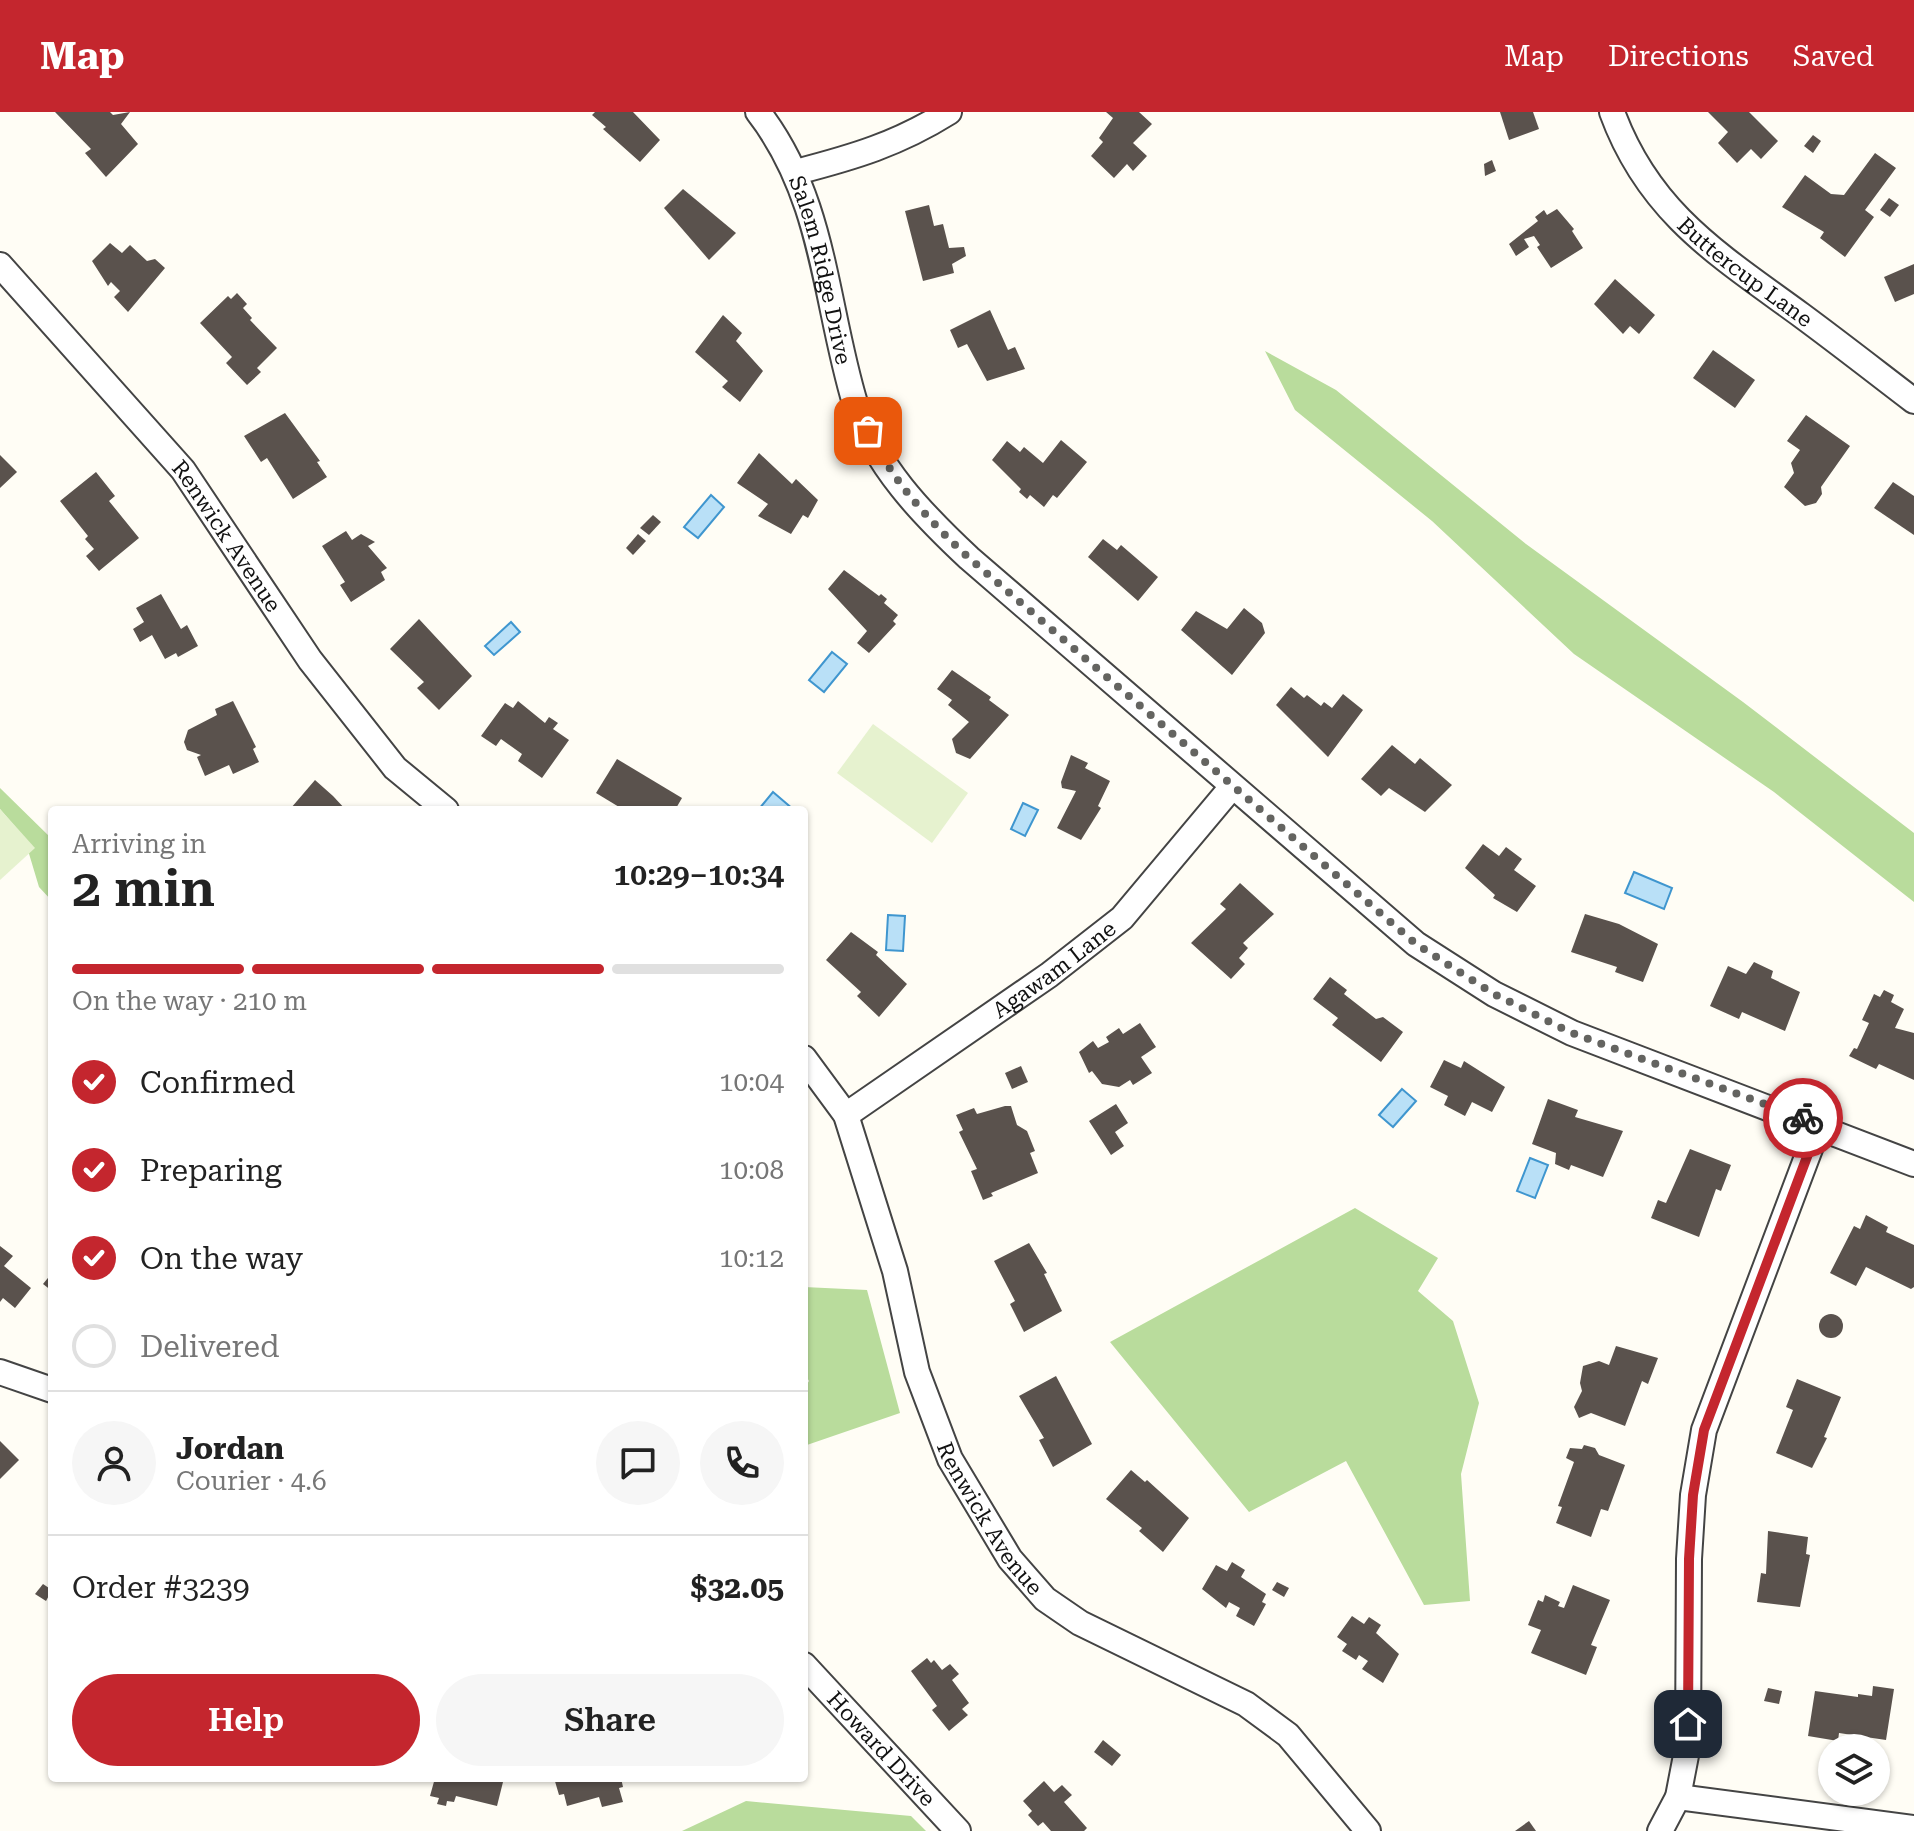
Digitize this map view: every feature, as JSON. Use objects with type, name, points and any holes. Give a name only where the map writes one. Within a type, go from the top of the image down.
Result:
[{"type":"street","name":"Salem Ridge Drive","points":[[758,112],[796,172],[832,292],[856,406],[880,455],[918,510],[1231,788],[1416,944],[1494,994],[1572,1033],[1819,1125],[1914,1164]]},
{"type":"street","points":[[796,172],[859,156],[909,137],[949,112]]},
{"type":"street","name":"Buttercup Lane","points":[[1612,112],[1622,139],[1647,185],[1680,222],[1729,264],[1914,401]]},
{"type":"street","name":"Renwick Avenue","points":[[0,265],[183,470],[310,660],[395,768],[441,806]]},
{"type":"street","name":"Agawam Lane","points":[[846,1115],[1049,975],[1122,918],[1231,788]]},
{"type":"street","name":"Renwick Avenue","points":[[808,1063],[846,1115],[895,1271],[917,1372],[950,1459],[1010,1559],[1045,1599],[1080,1623],[1246,1704],[1288,1735],[1368,1831]]},
{"type":"street","points":[[1660,1831],[1678,1797],[1688,1745],[1687,1613],[1693,1495],[1704,1430],[1819,1125]]},
{"type":"street","points":[[0,1372],[48,1389]]},
{"type":"street","name":"Howard Drive","points":[[808,1669],[958,1831]]},
{"type":"street","points":[[1678,1797],[1914,1828]]},
{"type":"green space","points":[[1265,351],[1336,390],[1526,544],[1743,702],[1914,833],[1914,902],[1774,792],[1574,654],[1432,521],[1295,410]]},
{"type":"green space","points":[[873,724],[968,793],[932,843],[837,773]]},
{"type":"green space","points":[[0,788],[48,835],[48,897],[39,887],[24,837],[0,809]]},
{"type":"green space","points":[[0,809],[35,848],[0,880]]},
{"type":"green space","points":[[1355,1208],[1438,1258],[1418,1291],[1453,1321],[1479,1403],[1461,1474],[1470,1601],[1424,1605],[1346,1461],[1249,1512],[1110,1342]]},
{"type":"green space","points":[[808,1287],[867,1290],[900,1413],[808,1445]]},
{"type":"green space","points":[[746,1801],[911,1816],[926,1831],[682,1831]]},
{"type":"water","points":[[711,495],[724,507],[698,538],[684,527]]},
{"type":"water","points":[[511,622],[520,632],[494,655],[485,646]]},
{"type":"water","points":[[832,652],[847,664],[824,692],[809,680]]},
{"type":"water","points":[[773,792],[789,806],[761,806]]},
{"type":"water","points":[[1023,803],[1038,810],[1025,836],[1011,829]]},
{"type":"water","points":[[1634,872],[1672,888],[1664,909],[1625,893]]},
{"type":"water","points":[[888,915],[905,916],[903,951],[886,950]]},
{"type":"water","points":[[1402,1089],[1416,1101],[1393,1127],[1379,1115]]},
{"type":"water","points":[[1530,1158],[1548,1165],[1535,1198],[1517,1191]]},
{"type":"building","points":[[55,112],[110,112],[113,115],[130,112],[121,124],[138,144],[106,177],[85,153],[91,149]]},
{"type":"building","points":[[595,112],[633,112],[660,140],[640,162],[603,129],[606,127],[592,115]]},
{"type":"building","points":[[1106,112],[1139,112],[1152,124],[1133,143],[1147,156],[1133,171],[1127,164],[1114,178],[1091,156],[1103,142],[1099,138],[1113,118]]},
{"type":"building","points":[[1500,112],[1533,112],[1539,129],[1509,140]]},
{"type":"building","points":[[1708,112],[1749,112],[1778,141],[1761,159],[1751,149],[1737,163],[1718,143],[1728,132]]},
{"type":"building","points":[[1813,135],[1821,141],[1813,153],[1804,146]]},
{"type":"building","points":[[1875,153],[1896,168],[1865,210],[1874,217],[1845,257],[1820,238],[1824,232],[1782,207],[1805,175],[1831,194],[1844,195]]},
{"type":"building","points":[[1492,160],[1496,171],[1485,176],[1484,164]]},
{"type":"building","points":[[683,189],[736,233],[709,260],[664,208]]},
{"type":"building","points":[[1889,198],[1899,205],[1890,217],[1880,210]]},
{"type":"building","points":[[929,205],[934,226],[943,224],[949,248],[964,247],[966,256],[952,264],[954,273],[923,281],[905,211]]},
{"type":"building","points":[[1557,209],[1574,229],[1572,231],[1583,248],[1551,268],[1537,247],[1540,245],[1534,236],[1524,239],[1529,247],[1516,256],[1509,244],[1538,221],[1535,217],[1544,210],[1547,215]]},
{"type":"building","points":[[110,243],[122,253],[130,245],[147,261],[155,259],[165,268],[128,312],[114,297],[120,291],[111,282],[108,286],[92,261]]},
{"type":"building","points":[[1914,264],[1914,294],[1895,302],[1884,277]]},
{"type":"building","points":[[1615,279],[1655,315],[1639,334],[1630,326],[1623,334],[1594,304]]},
{"type":"building","points":[[237,293],[247,304],[243,308],[252,318],[250,320],[277,348],[257,368],[261,372],[247,385],[226,363],[232,357],[200,323],[228,296],[231,299]]},
{"type":"building","points":[[990,310],[1008,350],[1015,347],[1025,369],[987,381],[967,344],[958,348],[950,330]]},
{"type":"building","points":[[723,315],[742,333],[736,341],[763,371],[740,402],[722,387],[728,381],[695,352]]},
{"type":"building","points":[[1713,350],[1755,380],[1735,408],[1693,378]]},
{"type":"building","points":[[285,413],[320,461],[317,462],[327,477],[293,499],[267,458],[261,462],[244,436]]},
{"type":"building","points":[[1806,415],[1850,446],[1821,487],[1822,494],[1816,503],[1805,506],[1784,487],[1794,473],[1791,463],[1800,450],[1787,441]]},
{"type":"building","points":[[1061,440],[1087,462],[1057,498],[1053,495],[1044,507],[1030,495],[1027,499],[1019,492],[1021,489],[992,460],[1007,441],[1020,452],[1024,447],[1043,463]]},
{"type":"building","points":[[759,453],[792,484],[796,479],[818,500],[808,518],[803,515],[791,534],[758,516],[768,504],[737,483]]},
{"type":"building","points":[[0,455],[17,472],[0,488]]},
{"type":"building","points":[[96,472],[115,496],[109,501],[139,538],[99,571],[86,556],[94,549],[85,539],[88,536],[60,501]]},
{"type":"building","points":[[1893,482],[1914,496],[1914,535],[1874,508]]},
{"type":"building","points":[[653,515],[661,522],[649,535],[640,528]]},
{"type":"building","points":[[346,531],[352,540],[361,534],[375,542],[368,546],[387,568],[381,572],[385,580],[351,602],[340,585],[345,582],[322,546]]},
{"type":"building","points":[[638,534],[646,541],[633,555],[626,548]]},
{"type":"building","points":[[1103,539],[1117,550],[1121,545],[1158,577],[1138,601],[1088,557]]},
{"type":"building","points":[[844,570],[887,599],[884,603],[898,615],[893,621],[896,624],[869,653],[857,643],[867,631],[828,589]]},
{"type":"building","points":[[161,594],[181,629],[187,625],[198,646],[178,657],[176,653],[165,659],[152,635],[140,642],[133,629],[144,622],[136,608]]},
{"type":"building","points":[[1244,608],[1262,623],[1265,633],[1232,675],[1181,630],[1196,611],[1227,629]]},
{"type":"building","points":[[419,619],[472,676],[439,710],[417,688],[424,682],[390,649]]},
{"type":"building","points":[[952,670],[991,697],[989,700],[1009,715],[970,759],[956,753],[952,739],[969,722],[948,705],[952,700],[937,689]]},
{"type":"building","points":[[1291,687],[1304,698],[1307,695],[1321,706],[1324,702],[1332,708],[1343,694],[1363,710],[1328,757],[1276,705]]},
{"type":"building","points":[[233,701],[256,747],[253,749],[259,762],[233,774],[229,765],[205,776],[197,757],[201,755],[187,750],[184,742],[188,730],[217,715],[215,709]]},
{"type":"building","points":[[518,701],[545,723],[549,717],[558,723],[553,729],[569,740],[542,778],[518,761],[522,754],[501,739],[496,746],[481,736],[505,703],[513,708]]},
{"type":"building","points":[[1392,745],[1415,764],[1420,758],[1452,785],[1425,812],[1389,788],[1381,796],[1361,779]]},
{"type":"building","points":[[1071,755],[1088,763],[1085,768],[1110,781],[1098,806],[1101,808],[1081,840],[1057,828],[1076,791],[1062,788],[1061,782]]},
{"type":"building","points":[[617,759],[682,798],[677,806],[617,806],[596,793]]},
{"type":"building","points":[[315,780],[342,806],[293,806]]},
{"type":"building","points":[[1483,844],[1499,856],[1506,847],[1522,859],[1514,870],[1536,886],[1517,912],[1493,898],[1495,895],[1465,868]]},
{"type":"building","points":[[1240,883],[1274,914],[1243,943],[1248,948],[1239,958],[1245,964],[1231,979],[1191,943],[1226,909],[1220,904]]},
{"type":"building","points":[[1585,914],[1619,924],[1658,944],[1643,982],[1615,972],[1617,967],[1571,952]]},
{"type":"building","points":[[851,932],[878,952],[876,955],[907,984],[879,1017],[857,996],[861,992],[826,960]]},
{"type":"building","points":[[1754,962],[1773,971],[1771,978],[1800,992],[1785,1031],[1742,1012],[1739,1019],[1710,1006],[1728,966],[1746,974]]},
{"type":"building","points":[[1330,977],[1347,990],[1344,994],[1376,1019],[1383,1017],[1403,1032],[1381,1062],[1332,1025],[1338,1018],[1313,999]]},
{"type":"building","points":[[1884,990],[1894,995],[1891,1002],[1904,1009],[1895,1028],[1914,1033],[1914,1080],[1879,1064],[1876,1069],[1849,1056],[1854,1048],[1857,1049],[1869,1023],[1862,1020],[1874,994],[1880,997]]},
{"type":"building","points":[[1140,1023],[1156,1047],[1141,1057],[1152,1073],[1133,1085],[1130,1080],[1119,1087],[1102,1084],[1092,1071],[1089,1073],[1079,1052],[1093,1041],[1098,1048],[1109,1042],[1106,1037],[1119,1028],[1123,1034]]},
{"type":"building","points":[[1444,1060],[1461,1068],[1464,1061],[1505,1087],[1492,1112],[1472,1102],[1465,1116],[1444,1105],[1448,1096],[1430,1087]]},
{"type":"building","points":[[1021,1066],[1028,1082],[1012,1089],[1005,1073]]},
{"type":"building","points":[[1548,1099],[1578,1110],[1575,1117],[1623,1131],[1603,1177],[1571,1165],[1569,1170],[1555,1164],[1556,1153],[1532,1144]]},
{"type":"building","points":[[1116,1104],[1128,1123],[1115,1132],[1124,1146],[1111,1155],[1089,1121]]},
{"type":"building","points":[[1011,1106],[1017,1125],[1027,1131],[1035,1151],[1030,1153],[1038,1173],[991,1193],[993,1196],[983,1200],[971,1171],[977,1169],[959,1132],[963,1130],[956,1115],[974,1108],[977,1114]]},
{"type":"building","points":[[1690,1149],[1731,1165],[1721,1191],[1716,1189],[1699,1237],[1651,1218],[1658,1200],[1666,1203]]},
{"type":"building","points":[[1866,1215],[1888,1227],[1886,1232],[1914,1245],[1914,1287],[1911,1289],[1866,1267],[1856,1286],[1830,1273],[1854,1226],[1860,1229]]},
{"type":"building","points":[[1029,1243],[1047,1273],[1044,1274],[1062,1311],[1024,1332],[1010,1304],[1015,1301],[994,1261]]},
{"type":"building","points":[[0,1246],[13,1256],[4,1266],[31,1288],[15,1308],[3,1298],[0,1302]]},
{"type":"building","points":[[1831,1314],[1840,1317],[1843,1326],[1840,1335],[1831,1338],[1822,1335],[1819,1326],[1822,1317]]},
{"type":"building","points":[[1616,1346],[1658,1358],[1648,1384],[1642,1381],[1625,1426],[1591,1413],[1579,1418],[1574,1407],[1582,1391],[1583,1366],[1599,1361],[1609,1365]]},
{"type":"building","points":[[1056,1376],[1092,1444],[1053,1467],[1039,1440],[1044,1438],[1019,1396]]},
{"type":"building","points":[[1797,1379],[1841,1397],[1824,1437],[1827,1438],[1812,1468],[1776,1453],[1793,1410],[1786,1407]]},
{"type":"building","points":[[0,1441],[19,1460],[0,1479]]},
{"type":"building","points":[[1584,1445],[1595,1448],[1599,1455],[1625,1465],[1608,1511],[1601,1509],[1591,1537],[1556,1523],[1562,1507],[1558,1506],[1574,1462],[1566,1458],[1570,1448],[1582,1449]]},
{"type":"building","points":[[1131,1470],[1145,1482],[1147,1480],[1189,1518],[1163,1552],[1139,1531],[1142,1528],[1106,1499]]},
{"type":"building","points":[[1768,1531],[1808,1537],[1806,1554],[1810,1555],[1800,1607],[1757,1602],[1761,1573],[1766,1574]]},
{"type":"building","points":[[1232,1562],[1245,1570],[1241,1577],[1266,1594],[1262,1602],[1266,1604],[1254,1626],[1236,1616],[1240,1608],[1229,1602],[1226,1608],[1202,1589],[1216,1565],[1227,1571]]},
{"type":"building","points":[[1277,1582],[1289,1588],[1284,1597],[1272,1590]]},
{"type":"building","points":[[43,1584],[48,1587],[46,1601],[35,1594]]},
{"type":"building","points":[[1573,1585],[1610,1600],[1591,1645],[1597,1647],[1586,1675],[1531,1653],[1541,1630],[1528,1625],[1538,1600],[1543,1602],[1545,1595],[1560,1602],[1558,1606],[1564,1608]]},
{"type":"building","points":[[1352,1616],[1364,1624],[1369,1617],[1381,1625],[1376,1633],[1399,1654],[1383,1683],[1362,1669],[1368,1661],[1359,1655],[1356,1660],[1342,1651],[1347,1644],[1337,1637]]},
{"type":"building","points":[[927,1658],[931,1663],[934,1660],[942,1670],[950,1664],[959,1674],[952,1680],[969,1703],[962,1709],[968,1715],[949,1731],[932,1710],[937,1706],[911,1671]]},
{"type":"building","points":[[1873,1686],[1894,1689],[1887,1734],[1808,1736],[1815,1691],[1872,1696]]},
{"type":"building","points":[[1768,1688],[1782,1691],[1779,1704],[1764,1701]]},
{"type":"building","points":[[1103,1740],[1121,1755],[1112,1766],[1094,1752]]},
{"type":"building","points":[[1044,1781],[1054,1792],[1062,1785],[1072,1795],[1064,1802],[1087,1828],[1084,1831],[1051,1831],[1043,1822],[1038,1826],[1028,1815],[1032,1811],[1023,1801]]},
{"type":"building","points":[[434,1782],[503,1782],[497,1806],[456,1796],[454,1802],[447,1801],[446,1806],[437,1804],[439,1798],[430,1796]]},
{"type":"building","points":[[555,1782],[622,1782],[623,1787],[619,1788],[623,1802],[602,1807],[599,1797],[567,1806],[564,1794],[559,1795]]},
{"type":"building","points":[[1529,1821],[1536,1831],[1515,1831]]},
{"type":"way so far","points":[[868,431],[880,455],[918,510],[969,558],[1231,788],[1416,944],[1494,994],[1572,1033],[1803,1118]]},
{"type":"route","points":[[1688,1724],[1689,1559],[1693,1495],[1704,1430],[1819,1125],[1803,1118]]}]
